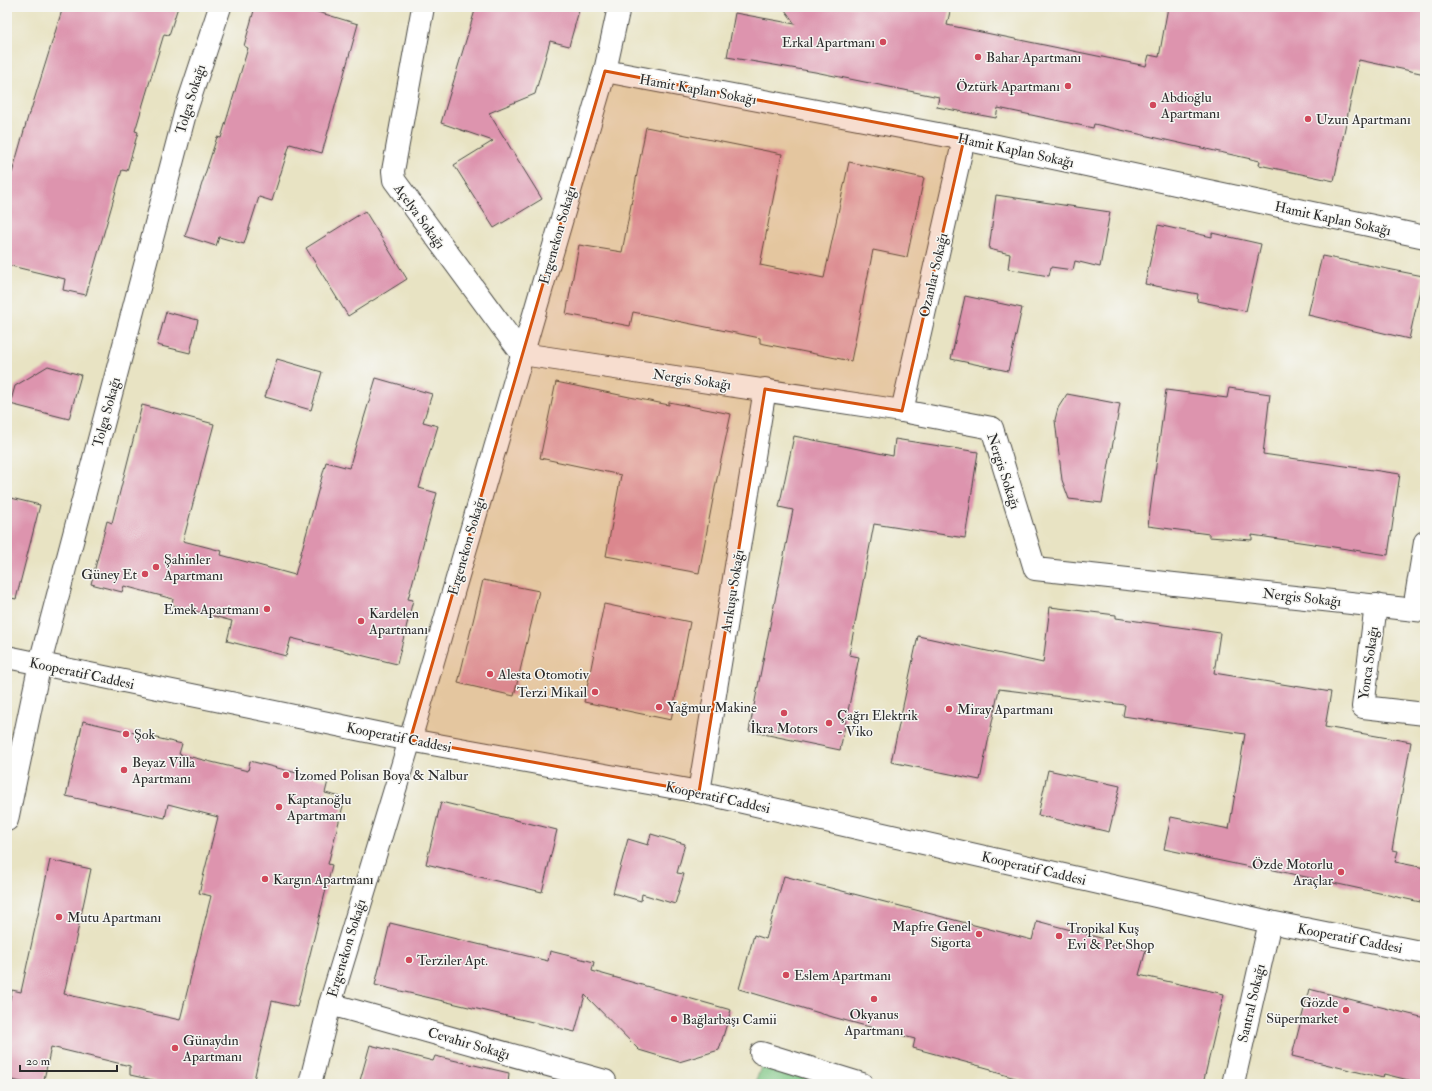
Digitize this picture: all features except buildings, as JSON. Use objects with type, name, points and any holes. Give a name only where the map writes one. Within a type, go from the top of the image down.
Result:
[{"type":"street","name":"Tolga Sokağı","points":[[7,820],[40,663],[186,110],[220,7]]},
{"type":"street","name":"Açelya Sokağı","points":[[423,7],[393,171],[394,180],[522,354]]},
{"type":"street","name":"Ergenekon Sokağı","points":[[310,1084],[330,1004],[410,740],[605,72],[619,7]]},
{"type":"street","name":"Hamit Kaplan Sokağı","points":[[605,72],[964,139],[1425,237]]},
{"type":"street","name":"Ozanlar Sokağı","points":[[902,411],[964,139]]},
{"type":"street","name":"Nergis Sokağı","points":[[522,354],[902,411],[992,428],[1035,569],[1376,604],[1420,610]]},
{"type":"street","name":"Arıkuşu Sokağı","points":[[699,792],[765,390]]},
{"type":"street","points":[[1420,610],[1425,542]]},
{"type":"street","name":"Yonca Sokağı","points":[[1376,604],[1362,707],[1425,714]]},
{"type":"street","name":"Kooperatif Caddesi","points":[[7,657],[410,740],[699,792],[1270,922],[1425,953]]},
{"type":"street","name":"Santral Sokağı","points":[[1233,1084],[1270,922]]},
{"type":"street","name":"Cevahir Sokağı","points":[[330,1004],[605,1081],[604,1084]]},
{"type":"street","points":[[761,1052],[862,1084]]},
{"type":"highlighted area","points":[[605,71],[964,139],[902,411],[765,389],[699,792],[410,740]]},
{"type":"green space","points":[[762,1064],[823,1084],[755,1084]]},
{"type":"place","name":"Erkal Apartmanı","points":[[883,42]]},
{"type":"place","name":"Bahar Apartmanı","points":[[978,57]]},
{"type":"place","name":"Öztürk Apartmanı","points":[[1068,86]]},
{"type":"place","name":"Abdioğlu Apartmanı","points":[[1153,105]]},
{"type":"place","name":"Uzun Apartmanı","points":[[1308,119]]},
{"type":"place","name":"Şahinler Apartmanı","points":[[156,567]]},
{"type":"place","name":"Güney Et","points":[[145,574]]},
{"type":"place","name":"Emek Apartmanı","points":[[267,609]]},
{"type":"place","name":"Kardelen Apartmanı","points":[[361,621]]},
{"type":"place","name":"Alesta Otomotiv","points":[[490,674]]},
{"type":"place","name":"Terzi Mikail","points":[[595,692]]},
{"type":"place","name":"Yağmur Makine","points":[[659,707]]},
{"type":"place","name":"Miray Apartmanı","points":[[949,709]]},
{"type":"place","name":"İkra Motors","points":[[784,713]]},
{"type":"place","name":"Çağrı Elektrik - Viko","points":[[829,723]]},
{"type":"place","name":"Şok","points":[[126,734]]},
{"type":"place","name":"Beyaz Villa Apartmanı","points":[[124,770]]},
{"type":"place","name":"İzomed Polisan Boya & Nalbur","points":[[286,775]]},
{"type":"place","name":"Kaptanoğlu Apartmanı","points":[[279,807]]},
{"type":"place","name":"Özde Motorlu Araçlar","points":[[1341,872]]},
{"type":"place","name":"Kargın Apartmanı","points":[[265,879]]},
{"type":"place","name":"Mutu Apartmanı","points":[[59,917]]},
{"type":"place","name":"Mapfre Genel Sigorta","points":[[979,934]]},
{"type":"place","name":"Tropikal Kuş Evi & Pet Shop","points":[[1059,936]]},
{"type":"place","name":"Terziler Apt.","points":[[409,960]]},
{"type":"place","name":"Eslem Apartmanı","points":[[786,975]]},
{"type":"place","name":"Okyanus Apartmanı","points":[[874,999]]},
{"type":"place","name":"Gözde Süpermarket","points":[[1346,1010]]},
{"type":"place","name":"Bağlarbaşı Camii","points":[[674,1019]]},
{"type":"place","name":"Günaydın Apartmanı","points":[[175,1048]]}]
